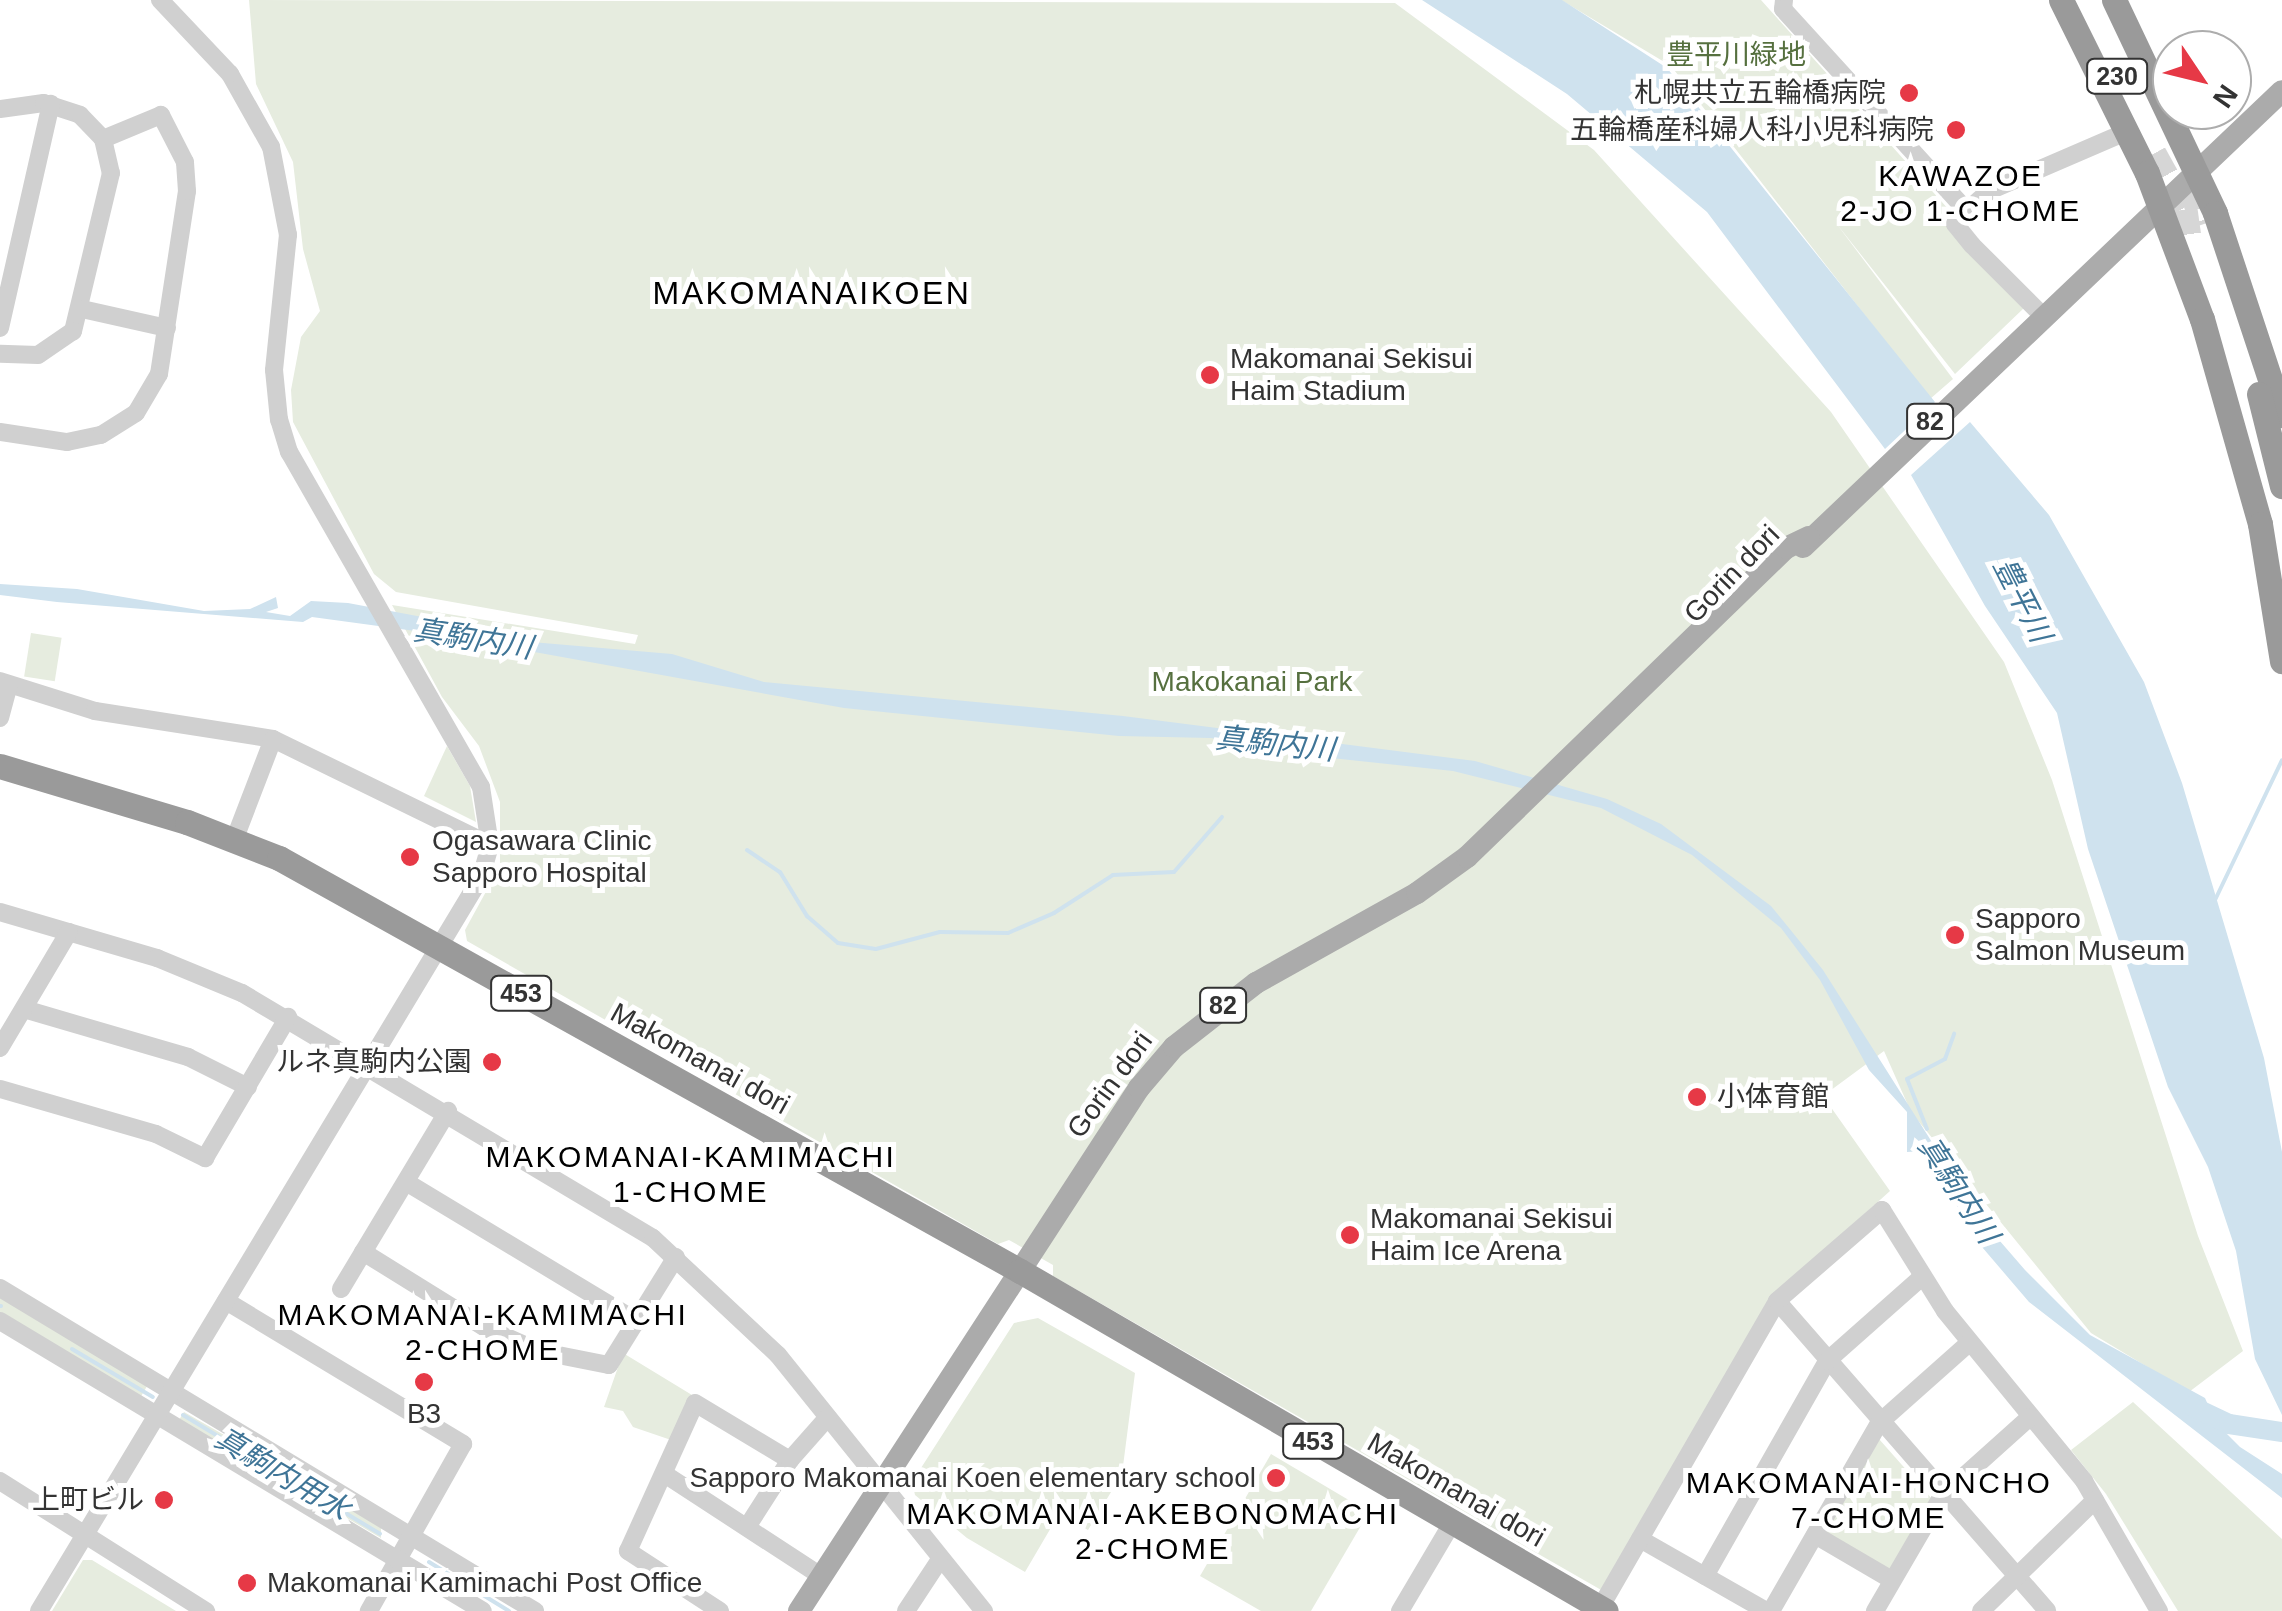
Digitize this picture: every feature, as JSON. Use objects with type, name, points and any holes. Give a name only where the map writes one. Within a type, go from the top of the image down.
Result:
[{"type":"highway","points":[[2061,0],[2128,131],[2160,205],[2230,408],[2282,660]]},
{"type":"highway","name":"230","points":[[2076,0],[2161,147],[2096,0]]},
{"type":"highway","points":[[2114,0],[2197,171],[2282,416]]},
{"type":"highway","points":[[2282,486],[2253,371],[2196,230],[2245,405],[2282,574]]},
{"type":"highway","name":"Makomanai dori","points":[[0,766],[235,838],[440,947],[1020,1272],[1603,1609]]},
{"type":"main road","name":"82","points":[[2034,323],[2282,91]]},
{"type":"main road","name":"Gorin dori","points":[[799,1611],[1139,1088],[1174,1047],[1256,984],[1417,893],[1506,823],[1650,686],[1664,663],[1773,561],[1808,538],[2034,323]]},
{"type":"street","points":[[1784,0],[1783,9],[1966,210]]},
{"type":"street","points":[[39,1611],[440,947],[481,877],[490,846],[481,787],[289,452],[274,392],[288,235],[278,168],[240,88],[159,1]]},
{"type":"street","points":[[0,328],[51,104]]},
{"type":"street","points":[[0,109],[51,104],[80,114],[103,140],[110,185],[82,309],[73,330],[50,351],[0,354]]},
{"type":"street","points":[[0,432],[68,442],[120,426],[154,386],[167,328],[187,191],[182,154],[161,115],[103,140]]},
{"type":"street","points":[[2034,323],[1955,224],[1989,191],[2128,131]]},
{"type":"street","points":[[82,309],[167,328]]},
{"type":"street","points":[[0,718],[4,683],[95,711],[273,739],[490,846]]},
{"type":"street","points":[[235,838],[273,739]]},
{"type":"street","points":[[0,912],[186,968],[288,1017],[595,1199],[676,1257],[752,1326],[984,1611]]},
{"type":"street","points":[[0,1048],[69,932]]},
{"type":"street","points":[[24,1009],[188,1058],[248,1087]]},
{"type":"street","points":[[0,1089],[156,1134],[204,1158],[288,1017]]},
{"type":"street","points":[[341,1290],[448,1112]]},
{"type":"street","points":[[406,1182],[638,1322]]},
{"type":"street","points":[[1603,1609],[1776,1301],[1882,1210],[1922,1277],[1969,1343],[2096,1500],[2159,1611]]},
{"type":"street","points":[[363,1252],[484,1327],[552,1355],[610,1365],[676,1257]]},
{"type":"street","points":[[1705,1576],[1827,1361],[1922,1277]]},
{"type":"street","points":[[0,1288],[535,1611]]},
{"type":"street","points":[[226,1301],[463,1444],[408,1534],[399,1560],[369,1611]]},
{"type":"street","points":[[1776,1301],[1942,1496],[2047,1611]]},
{"type":"street","points":[[0,1321],[484,1611]]},
{"type":"street","points":[[1640,1538],[1768,1611],[1879,1423],[1969,1343]]},
{"type":"street","points":[[720,1611],[628,1551],[666,1475],[695,1403],[790,1460]]},
{"type":"street","points":[[1875,1611],[1942,1496],[2030,1416]]},
{"type":"street","points":[[747,1527],[790,1460],[828,1417]]},
{"type":"street","points":[[666,1475],[821,1576]]},
{"type":"street","points":[[0,1481],[206,1611]]},
{"type":"street","points":[[1981,1611],[2096,1500]]},
{"type":"street","points":[[1400,1611],[1452,1523]]},
{"type":"street","points":[[1815,1535],[1892,1580]]},
{"type":"street","points":[[906,1611],[939,1560]]},
{"type":"green space","name":"Makokanai Park","points":[[249,0],[1395,3],[1594,150],[1831,412],[2004,662],[2052,780],[2198,1236],[2243,1351],[2189,1392],[2091,1333],[1911,1112],[1884,1051],[1823,1096],[1890,1191],[1771,1298],[1603,1591],[1053,1276],[1053,1265],[1009,1240],[998,1244],[467,941],[465,930],[500,866],[500,802],[479,746],[442,697],[392,605],[635,644],[638,635],[396,592],[374,574],[293,422],[291,390],[301,337],[320,311],[303,249],[293,162],[256,84]]},
{"type":"green space","name":"豊平川緑地","points":[[1561,0],[1761,0],[1950,211],[1942,221],[2024,308],[1955,374],[1836,223],[1953,379],[1930,399],[1671,66]]},
{"type":"green space","points":[[31,633],[62,638],[55,681],[24,676]]},
{"type":"green space","points":[[447,746],[470,786],[476,822],[424,796]]},
{"type":"green space","points":[[0,1297],[147,1386],[139,1400],[0,1317]]},
{"type":"green space","points":[[1038,1318],[1135,1373],[1122,1474],[1088,1530],[1059,1514],[1025,1572],[967,1538],[915,1495],[912,1482],[1014,1323]]},
{"type":"green space","points":[[623,1353],[692,1395],[674,1441],[633,1427],[623,1411],[604,1407]]},
{"type":"green space","points":[[2133,1402],[2282,1539],[2282,1611],[2178,1611],[2106,1494],[2071,1450]]},
{"type":"green space","points":[[184,1412],[381,1525],[381,1538],[179,1420]]},
{"type":"green space","points":[[1879,1439],[1932,1499],[1889,1570],[1826,1532]]},
{"type":"green space","points":[[1271,1454],[1369,1512],[1311,1611],[1261,1611],[1200,1576]]},
{"type":"green space","points":[[83,1560],[92,1560],[176,1611],[52,1611]]},
{"type":"water","points":[[1422,0],[1562,0],[1667,68],[1935,402],[1885,449],[1707,212],[1567,94]]},
{"type":"water","name":"豊平川","points":[[1970,422],[2049,515],[2144,682],[2182,783],[2264,1058],[2282,1152],[2282,1415],[2255,1359],[2236,1251],[2208,1167],[2168,1087],[2088,849],[2057,713],[1985,606],[1911,475]]},
{"type":"water","points":[[0,584],[77,589],[204,611],[250,609],[276,597],[278,608],[266,612],[290,616],[311,601],[348,603],[433,619],[443,629],[485,638],[672,654],[764,682],[1123,716],[1475,761],[1607,799],[1661,824],[1771,906],[1823,970],[1980,1218],[2090,1335],[2205,1398],[2216,1423],[2240,1447],[2282,1474],[2282,1498],[2029,1302],[1982,1247],[1924,1151],[1907,1152],[1907,1112],[1869,1070],[1820,980],[1781,928],[1692,855],[1601,808],[1453,771],[1294,754],[1211,738],[1119,736],[844,708],[430,633],[312,617],[303,622],[57,602],[0,595]]},
{"type":"waterway","points":[[2215,900],[2282,760]]},
{"type":"waterway","points":[[747,850],[780,872],[807,916],[838,943],[876,949],[940,932],[1008,933],[1054,913],[1113,875],[1174,872],[1222,817]]},
{"type":"waterway","points":[[1927,1129],[1907,1079],[1945,1059],[1954,1034]]},
{"type":"waterway","name":"真駒内用水","points":[[72,1349],[153,1397]]},
{"type":"waterway","name":"真駒内川","points":[[2191,1406],[2229,1424],[2282,1432]]},
{"type":"waterway","name":"真駒内用水","points":[[183,1415],[380,1534]]},
{"type":"waterway","name":"真駒内用水","points":[[429,1562],[509,1611]]},
{"type":"tunnel","points":[[2154,153],[2185,209],[2189,236]]},
{"type":"tunnel","points":[[2190,185],[2203,224]]},
{"type":"place","name":"札幌共立五輪橋病院","points":[[1909,93]]},
{"type":"place","name":"五輪橋産科婦人科小児科病院","points":[[1956,130]]},
{"type":"place","name":"Makomanai Sekisui Haim Stadium","points":[[1210,375]]},
{"type":"place","name":"Ogasawara Clinic Sapporo Hospital","points":[[410,857]]},
{"type":"place","name":"Sapporo Salmon Museum","points":[[1955,935]]},
{"type":"place","name":"ルネ真駒内公園","points":[[492,1062]]},
{"type":"place","name":"小体育館","points":[[1697,1097]]},
{"type":"place","name":"Makomanai Sekisui Haim Ice Arena","points":[[1350,1235]]},
{"type":"place","name":"B3","points":[[424,1382]]},
{"type":"place","name":"Sapporo Makomanai Koen elementary school","points":[[1276,1478]]},
{"type":"place","name":"上町ビル","points":[[164,1500]]},
{"type":"place","name":"Makomanai Kamimachi Post Office","points":[[247,1583]]},
{"type":"district","name":"KAWAZOE 2-JO 1-CHOME","points":[[1961,193]]},
{"type":"district","name":"MAKOMANAIKOEN","points":[[812,293]]},
{"type":"district","name":"MAKOMANAI-KAMIMACHI 1-CHOME","points":[[691,1174]]},
{"type":"district","name":"MAKOMANAI-KAMIMACHI 2-CHOME","points":[[483,1332]]},
{"type":"district","name":"MAKOMANAI-HONCHO 7-CHOME","points":[[1869,1500]]},
{"type":"district","name":"MAKOMANAI-AKEBONOMACHI 2-CHOME","points":[[1153,1531]]}]
